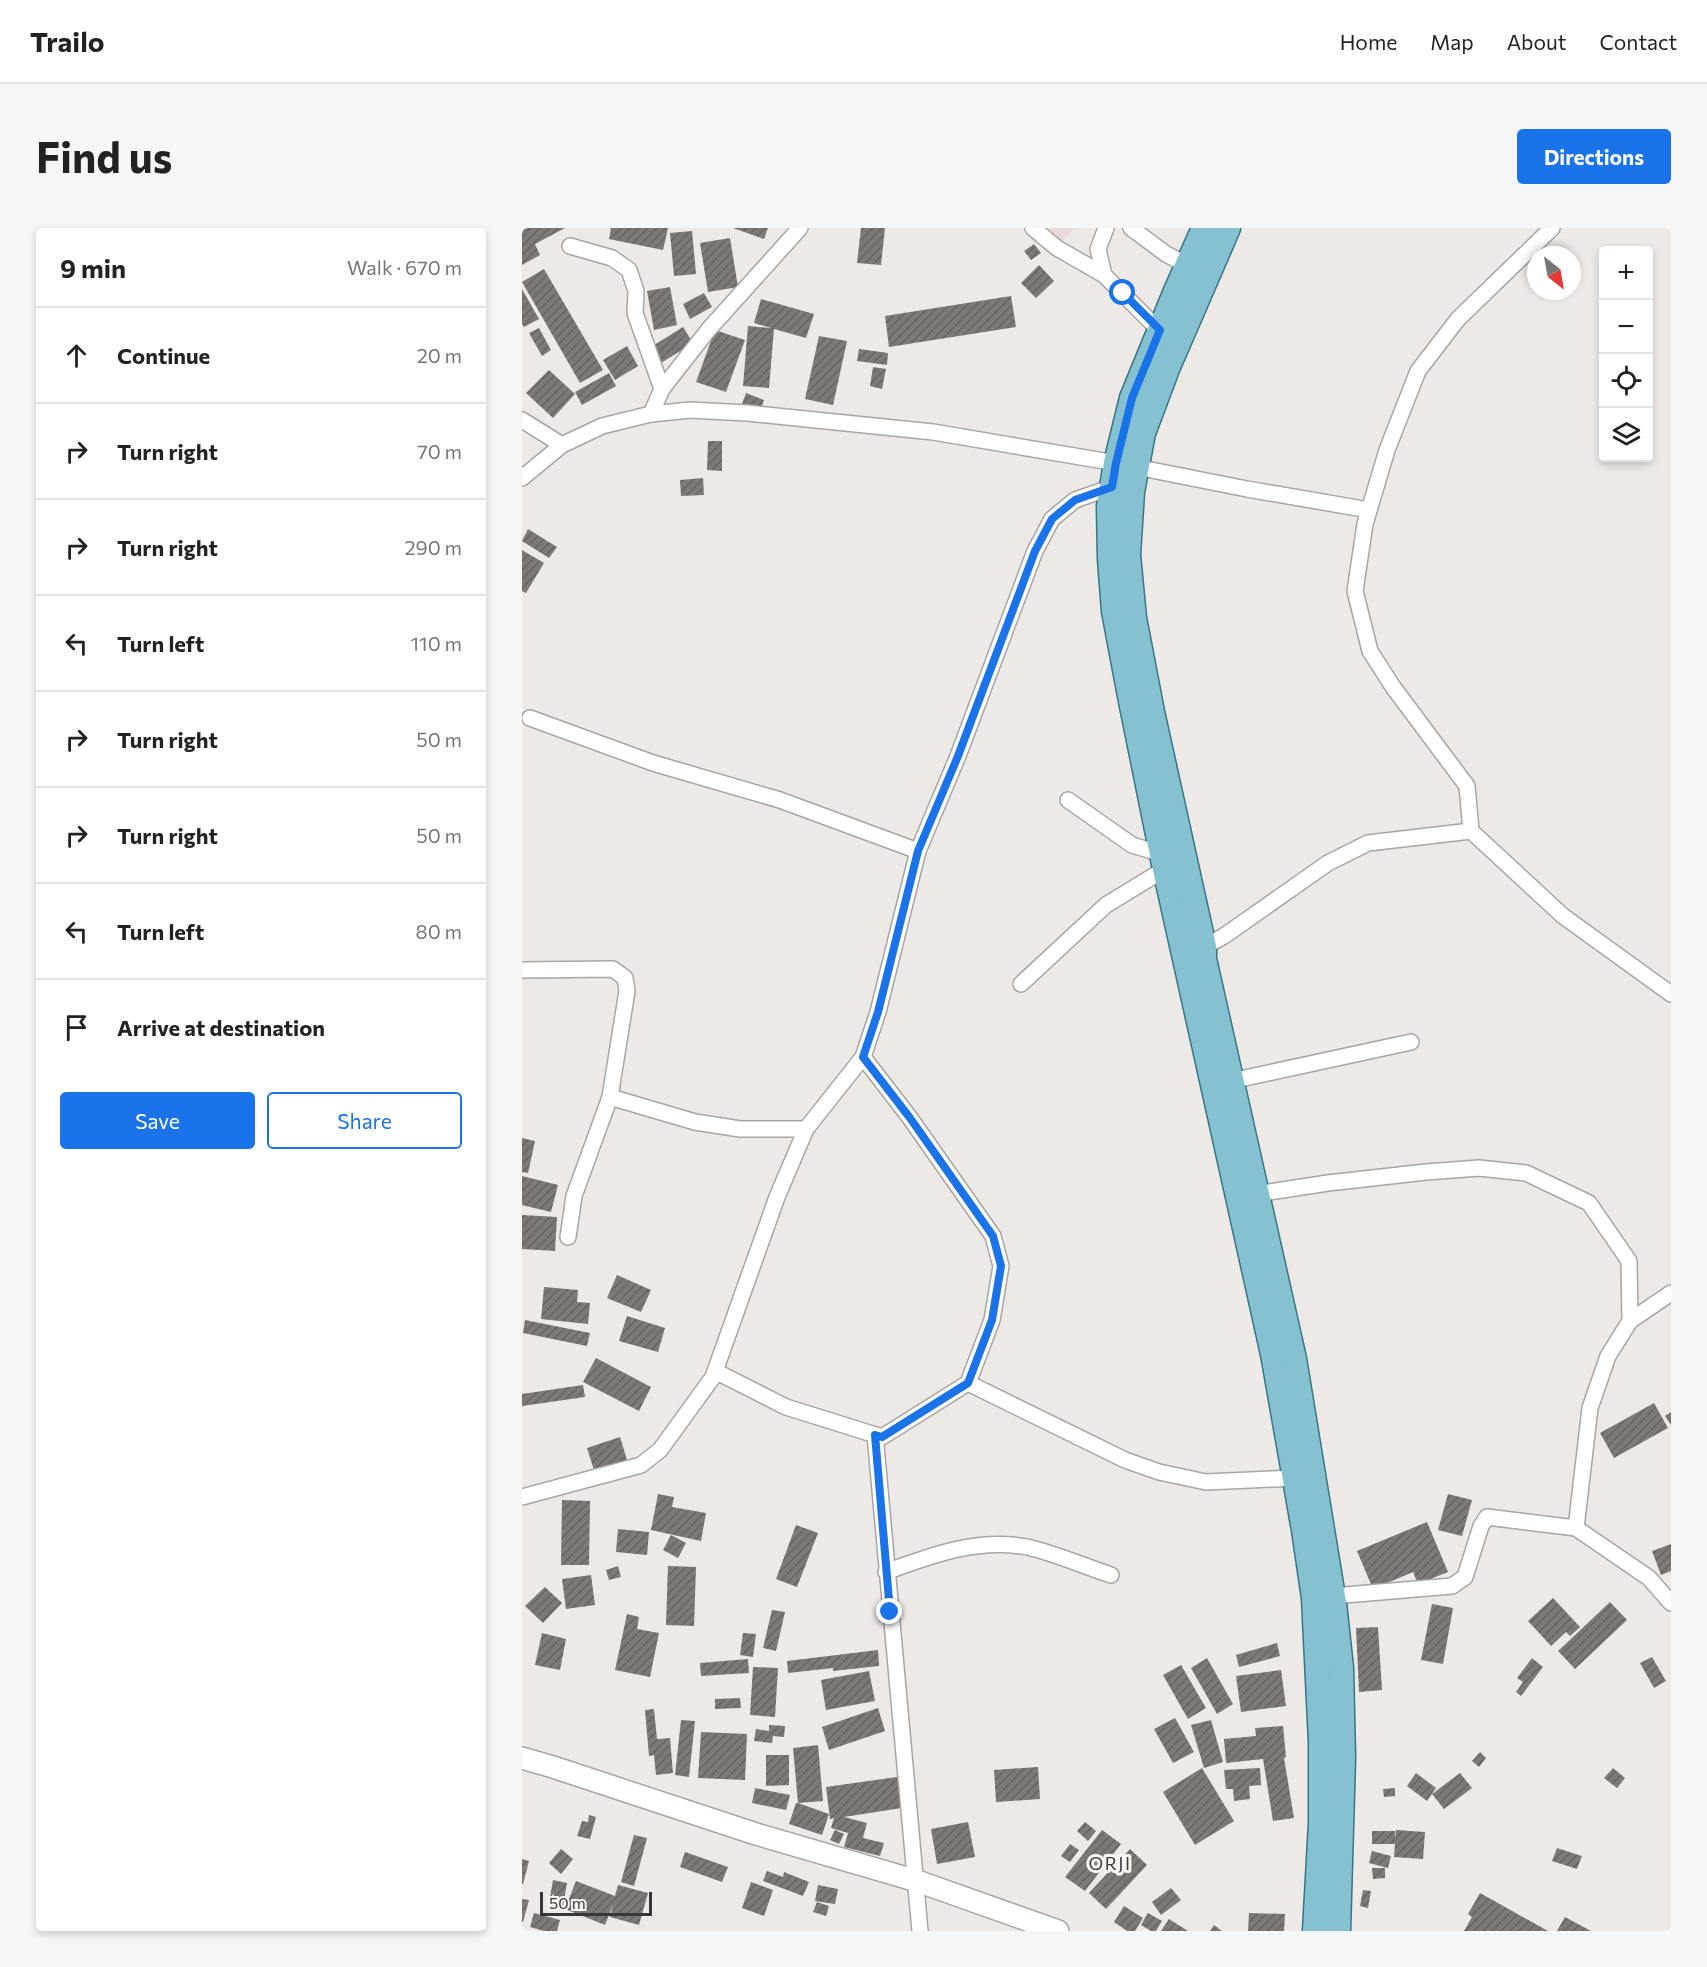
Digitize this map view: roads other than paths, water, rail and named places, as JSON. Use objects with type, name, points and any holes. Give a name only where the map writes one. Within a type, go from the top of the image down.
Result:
[{"type":"main road","points":[[1204,228],[1132,398],[1126,465],[1132,492],[1128,555],[1134,618],[1152,712],[1204,947],[1204,959],[1294,1359],[1333,1596],[1341,1668],[1343,1758],[1338,1931]]},
{"type":"main road","points":[[1228,228],[1167,369],[1143,433],[1112,487],[1110,558],[1114,611],[1164,862],[1273,1354],[1314,1598],[1321,1731],[1321,1823],[1315,1931]]},
{"type":"main road","points":[[522,1758],[756,1834],[917,1881],[1058,1931]]},
{"type":"street","points":[[651,414],[662,389],[709,329],[800,228]]},
{"type":"street","points":[[1033,228],[1057,248],[1104,275],[1160,330]]},
{"type":"street","points":[[1104,275],[1098,249],[1106,228]]},
{"type":"street","points":[[1131,228],[1166,254],[1188,265]]},
{"type":"street","points":[[1552,228],[1458,319],[1418,371],[1386,450],[1365,524],[1355,591],[1370,651],[1393,687],[1467,786],[1471,831],[1563,916],[1671,994]]},
{"type":"street","points":[[570,246],[612,258],[629,270],[636,291],[635,313],[662,389]]},
{"type":"street","points":[[522,478],[562,445],[602,426],[651,414],[690,410],[747,413],[933,432],[1369,510]]},
{"type":"street","points":[[522,420],[562,445]]},
{"type":"street","points":[[522,1497],[641,1466],[660,1450],[713,1377],[777,1197],[806,1129],[863,1057],[878,1012],[918,851],[958,756],[1035,551],[1052,519],[1075,500],[1112,487]]},
{"type":"street","points":[[530,718],[653,763],[780,800],[918,851]]},
{"type":"street","points":[[1021,984],[1106,905],[1164,862],[1132,845],[1068,800]]},
{"type":"street","points":[[1204,947],[1224,936],[1328,863],[1368,843],[1471,831]]},
{"type":"street","points":[[522,970],[612,969],[626,978],[627,991],[610,1097],[574,1196],[568,1237]]},
{"type":"street","points":[[1231,1082],[1411,1042]]},
{"type":"street","points":[[715,1371],[786,1407],[882,1437],[968,1383],[992,1320],[1001,1266],[993,1236],[910,1118],[863,1057]]},
{"type":"street","points":[[610,1097],[706,1124],[741,1129],[806,1129]]},
{"type":"street","points":[[1256,1194],[1426,1172],[1479,1168],[1526,1173],[1588,1203],[1595,1212],[1629,1261],[1630,1321]]},
{"type":"street","points":[[1576,1528],[1590,1408],[1608,1356],[1630,1321],[1671,1293]]},
{"type":"street","points":[[968,1383],[1125,1460],[1159,1472],[1206,1482],[1295,1479]]},
{"type":"street","points":[[875,1435],[920,1931]]},
{"type":"street","points":[[1333,1596],[1452,1586],[1465,1577],[1480,1526],[1487,1517],[1576,1528],[1649,1578],[1671,1603]]},
{"type":"street","points":[[886,1572],[937,1553],[982,1544],[1027,1547],[1111,1575]]},
{"type":"district","name":"ORJI","points":[[1110,1864]]}]
